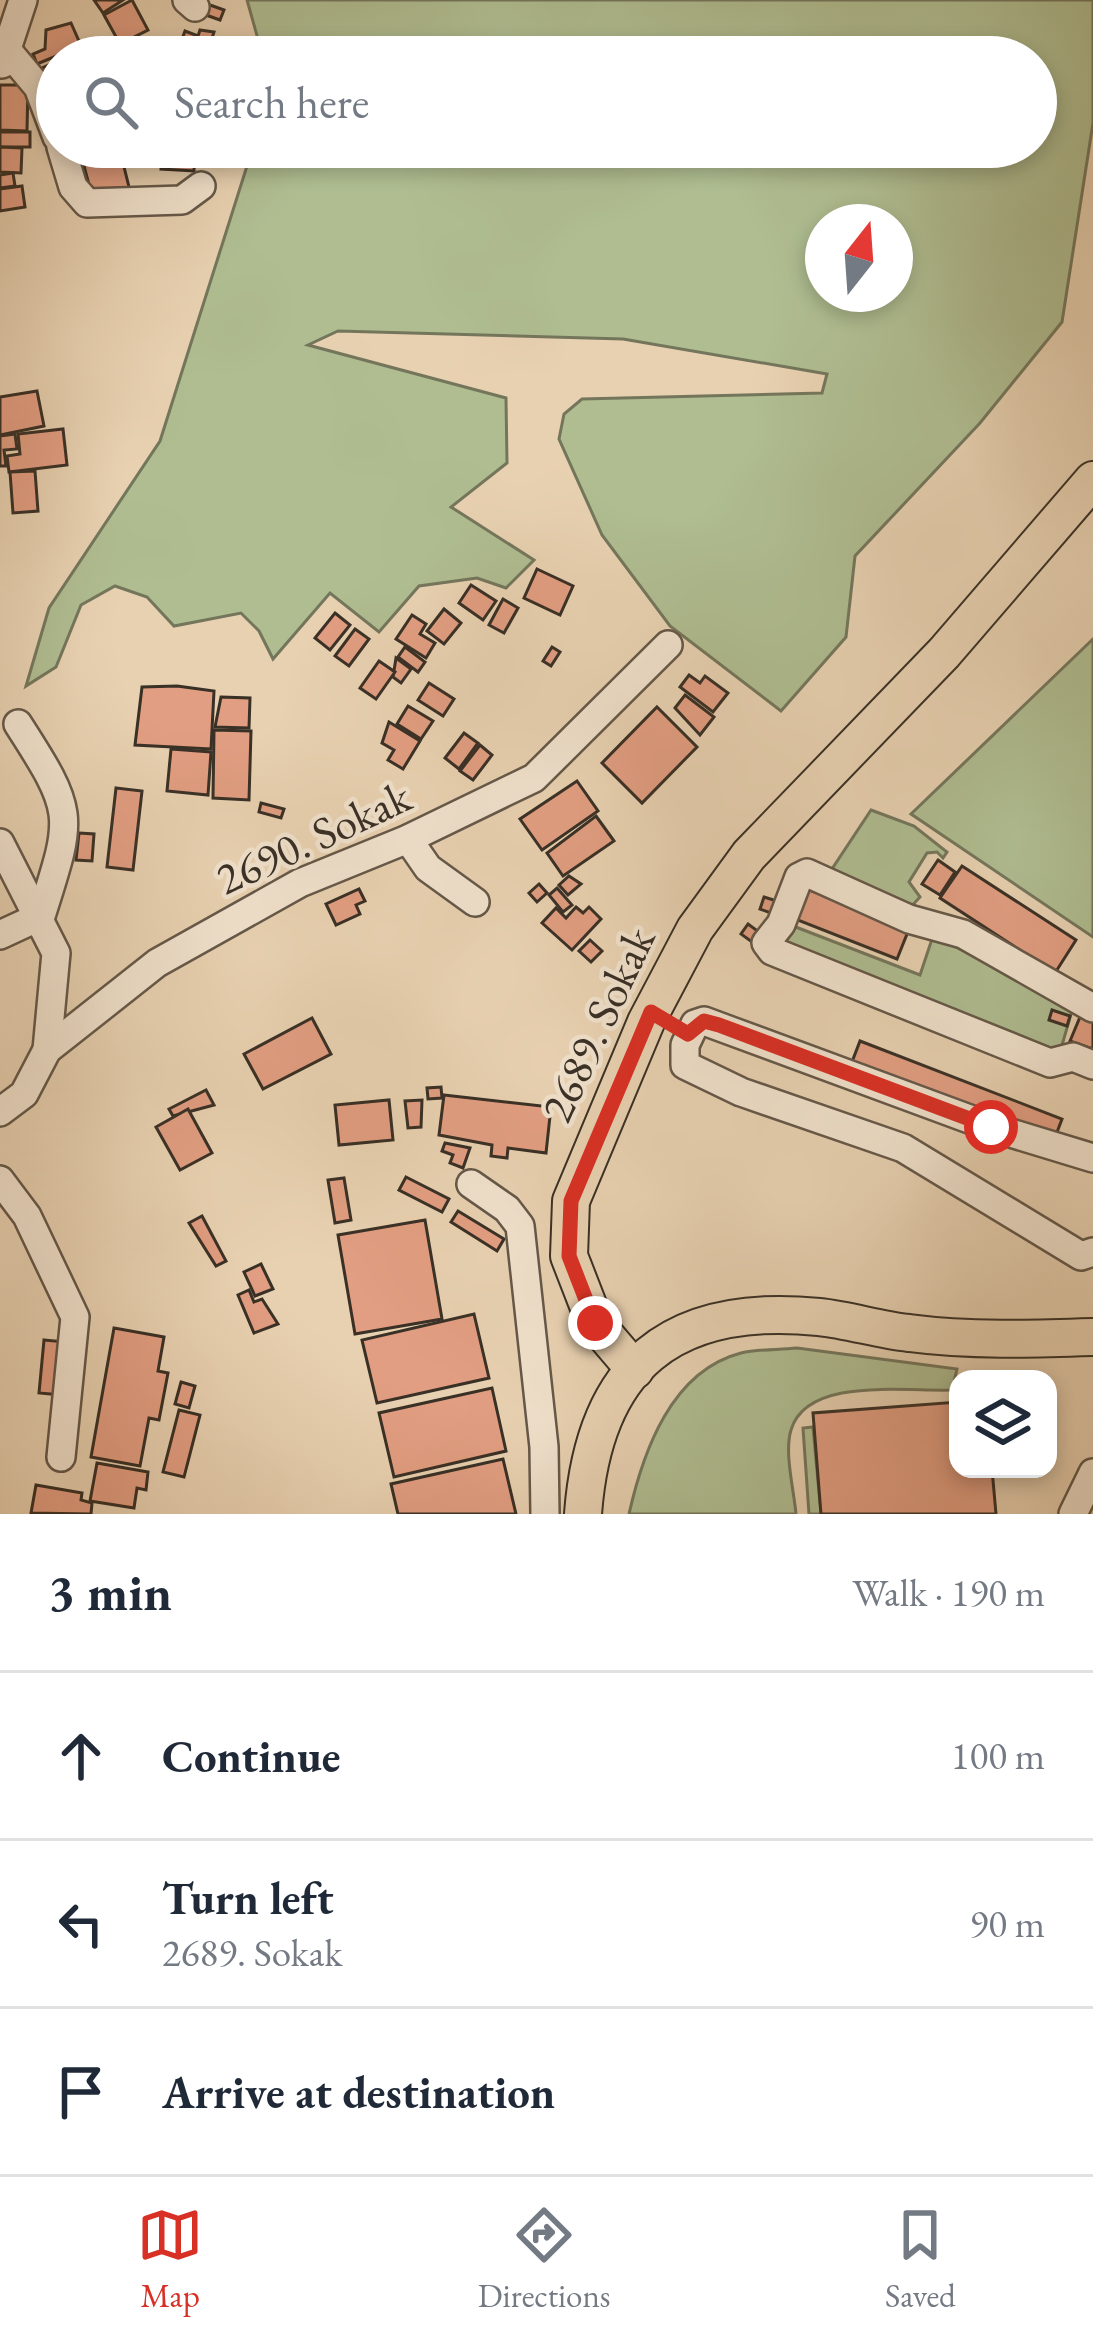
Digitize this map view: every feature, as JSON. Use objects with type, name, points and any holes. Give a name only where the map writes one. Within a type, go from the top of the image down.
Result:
[{"type":"main road","name":"2689. Sokak","points":[[635,1370],[595,1323],[569,1256],[571,1201],[651,1012],[694,928],[736,873],[944,652],[1093,480]]},
{"type":"main road","points":[[583,1514],[586,1464],[604,1414],[635,1370],[678,1330],[727,1316],[820,1317],[910,1333],[1093,1337]]},
{"type":"street","points":[[23,0],[4,59],[36,85]]},
{"type":"street","points":[[67,168],[73,187],[87,203],[182,200],[201,186]]},
{"type":"street","name":"2690. Sokak","points":[[0,1112],[24,1094],[47,1050],[157,963],[300,883],[407,839],[534,778],[668,645]]},
{"type":"street","points":[[18,724],[54,779],[67,816],[41,916]]},
{"type":"street","points":[[407,839],[428,868],[475,902]]},
{"type":"street","points":[[0,843],[56,953],[47,1050]]},
{"type":"street","points":[[1093,1008],[963,934],[909,919],[807,873],[800,877],[781,924],[766,943],[772,951],[1050,1063],[1073,1058],[1093,1065]]},
{"type":"street","points":[[0,935],[41,916]]},
{"type":"street","points":[[651,1012],[688,1034]]},
{"type":"street","points":[[1093,1157],[991,1127],[719,1025],[704,1021],[688,1034],[685,1065],[741,1092],[903,1148],[1081,1256],[1093,1252]]},
{"type":"street","points":[[0,1180],[27,1216],[75,1317],[61,1456]]},
{"type":"street","points":[[471,1184],[507,1209],[520,1226],[544,1447],[545,1514]]},
{"type":"street","points":[[1073,1514],[1093,1473]]},
{"type":"green space","points":[[247,0],[1093,0],[1093,123],[1062,322],[980,423],[855,556],[846,637],[781,711],[670,626],[602,535],[559,439],[564,414],[582,399],[822,393],[827,374],[623,339],[338,331],[308,345],[506,398],[507,463],[451,507],[534,560],[506,588],[477,578],[419,586],[379,632],[330,593],[273,659],[259,631],[241,613],[174,626],[147,597],[115,586],[81,605],[56,667],[26,686],[49,608],[160,441],[246,168],[1057,168],[1057,36],[257,36]]},
{"type":"green space","points":[[1093,639],[1093,937],[911,814]]},
{"type":"green space","points":[[871,810],[914,826],[947,852],[943,858],[937,852],[927,853],[909,882],[920,897],[909,909],[830,872]]},
{"type":"green space","points":[[788,924],[920,975],[933,936],[1074,1004],[1060,1052],[1048,1053],[780,948]]},
{"type":"green space","points":[[797,1348],[957,1369],[949,1370],[949,1390],[861,1390],[817,1401],[801,1413],[791,1430],[789,1449],[796,1514],[629,1514],[652,1441],[678,1396],[717,1363],[754,1351]]},
{"type":"green space","points":[[813,1427],[821,1514],[809,1514],[803,1428]]},
{"type":"building","points":[[94,0],[123,0],[103,13]]},
{"type":"building","points":[[132,0],[148,30],[136,36],[116,36],[104,15]]},
{"type":"building","points":[[210,5],[224,10],[220,20],[206,15]]},
{"type":"building","points":[[71,23],[77,36],[46,36],[46,30]]},
{"type":"building","points":[[0,85],[28,85],[27,131],[0,130]]},
{"type":"building","points":[[0,132],[30,132],[30,147],[0,147]]},
{"type":"building","points":[[0,147],[22,148],[21,173],[0,172]]},
{"type":"building","points":[[85,168],[124,168],[129,187],[92,196]]},
{"type":"building","points":[[13,173],[15,186],[0,188],[0,175]]},
{"type":"building","points":[[22,186],[25,207],[0,211],[0,189]]},
{"type":"building","points":[[37,391],[44,426],[0,435],[0,397]]},
{"type":"building","points":[[63,429],[67,465],[9,472],[7,456],[20,454],[18,434]]},
{"type":"building","points":[[15,434],[17,449],[4,450],[6,466],[0,466],[0,436]]},
{"type":"building","points":[[35,471],[38,511],[13,513],[10,472]]},
{"type":"building","points":[[537,569],[573,586],[560,615],[524,598]]},
{"type":"building","points":[[471,585],[496,601],[483,620],[459,603]]},
{"type":"building","points":[[503,599],[518,608],[504,633],[489,625]]},
{"type":"building","points":[[444,609],[461,623],[444,644],[427,631]]},
{"type":"building","points":[[335,613],[350,625],[330,650],[315,638]]},
{"type":"building","points":[[412,615],[426,624],[420,634],[435,643],[426,658],[396,639]]},
{"type":"building","points":[[355,629],[369,639],[349,666],[335,656]]},
{"type":"building","points":[[405,647],[425,662],[418,672],[398,657]]},
{"type":"building","points":[[552,647],[560,652],[551,666],[543,661]]},
{"type":"building","points":[[396,658],[411,669],[401,683],[393,677]]},
{"type":"building","points":[[379,661],[395,672],[376,699],[360,688]]},
{"type":"building","points":[[689,675],[700,683],[705,676],[728,693],[713,712],[680,687]]},
{"type":"building","points":[[429,683],[454,699],[443,716],[418,700]]},
{"type":"building","points":[[142,687],[214,691],[211,749],[135,745]]},
{"type":"building","points":[[685,695],[714,717],[700,735],[675,708]]},
{"type":"building","points":[[221,697],[250,698],[249,728],[215,727]]},
{"type":"building","points":[[408,706],[433,721],[421,739],[397,724]]},
{"type":"building","points":[[657,707],[697,747],[642,803],[602,763]]},
{"type":"building","points":[[389,722],[420,741],[403,769],[388,760],[394,750],[382,743]]},
{"type":"building","points":[[214,730],[251,731],[249,800],[213,798]]},
{"type":"building","points":[[464,733],[478,743],[459,769],[445,758]]},
{"type":"building","points":[[480,745],[492,755],[473,780],[460,771]]},
{"type":"building","points":[[171,749],[211,752],[208,795],[167,791]]},
{"type":"building","points":[[577,781],[598,811],[542,850],[520,819]]},
{"type":"building","points":[[116,788],[142,791],[133,870],[107,867]]},
{"type":"building","points":[[261,803],[284,809],[281,818],[259,812]]},
{"type":"building","points":[[596,816],[614,841],[563,876],[547,853]]},
{"type":"building","points":[[79,833],[94,834],[92,861],[76,860]]},
{"type":"building","points":[[938,860],[955,872],[940,895],[922,884]]},
{"type":"building","points":[[962,866],[1076,940],[1055,973],[940,898]]},
{"type":"building","points":[[569,876],[581,884],[568,895],[559,885]]},
{"type":"building","points":[[539,884],[547,893],[537,902],[529,893]]},
{"type":"building","points":[[802,887],[909,929],[897,959],[790,917]]},
{"type":"building","points":[[557,888],[572,905],[563,912],[549,895]]},
{"type":"building","points":[[359,889],[365,901],[356,905],[360,914],[336,925],[326,904]]},
{"type":"building","points":[[764,897],[783,903],[779,916],[760,909]]},
{"type":"building","points":[[576,907],[583,913],[589,907],[601,919],[572,950],[542,923],[556,908],[566,918]]},
{"type":"building","points":[[748,924],[759,932],[752,942],[741,934]]},
{"type":"building","points":[[590,940],[602,951],[591,962],[579,951]]},
{"type":"building","points":[[1052,1010],[1070,1016],[1067,1026],[1049,1020]]},
{"type":"building","points":[[1080,1017],[1093,1022],[1093,1049],[1070,1041]]},
{"type":"building","points":[[312,1018],[331,1054],[263,1089],[244,1054]]},
{"type":"building","points":[[860,1041],[1062,1119],[1054,1140],[852,1062]]},
{"type":"building","points":[[441,1087],[442,1098],[428,1099],[427,1088]]},
{"type":"building","points":[[206,1090],[214,1105],[173,1116],[169,1109]]},
{"type":"building","points":[[444,1095],[551,1107],[546,1153],[508,1148],[507,1158],[491,1156],[492,1145],[439,1135]]},
{"type":"building","points":[[389,1100],[393,1140],[339,1145],[335,1105]]},
{"type":"building","points":[[422,1100],[421,1127],[408,1128],[405,1101]]},
{"type":"building","points":[[188,1109],[212,1153],[180,1170],[156,1127]]},
{"type":"building","points":[[445,1143],[470,1148],[463,1168],[450,1163],[453,1155],[442,1151]]},
{"type":"building","points":[[406,1177],[449,1199],[442,1212],[399,1190]]},
{"type":"building","points":[[344,1178],[351,1220],[335,1223],[328,1180]]},
{"type":"building","points":[[458,1211],[504,1239],[497,1251],[451,1222]]},
{"type":"building","points":[[202,1216],[226,1261],[216,1266],[189,1223]]},
{"type":"building","points":[[425,1220],[442,1319],[355,1334],[338,1235]]},
{"type":"building","points":[[261,1264],[273,1289],[255,1296],[244,1272]]},
{"type":"building","points":[[249,1290],[254,1302],[262,1299],[278,1324],[254,1333],[238,1295]]},
{"type":"building","points":[[474,1314],[489,1378],[377,1403],[362,1340]]},
{"type":"building","points":[[114,1328],[164,1337],[158,1371],[168,1373],[159,1420],[149,1418],[140,1466],[91,1457]]},
{"type":"building","points":[[44,1340],[66,1342],[62,1395],[39,1393]]},
{"type":"building","points":[[181,1382],[195,1386],[189,1408],[175,1404]]},
{"type":"building","points":[[492,1388],[506,1451],[394,1477],[379,1413]]},
{"type":"building","points":[[949,1403],[949,1478],[993,1478],[996,1514],[821,1514],[813,1413]]},
{"type":"building","points":[[179,1410],[200,1415],[184,1477],[163,1472]]},
{"type":"building","points":[[503,1459],[516,1514],[398,1514],[391,1484]]},
{"type":"building","points":[[97,1463],[148,1472],[146,1490],[137,1488],[134,1508],[90,1501]]},
{"type":"building","points":[[36,1485],[82,1493],[81,1500],[92,1503],[91,1514],[31,1513]]},
{"type":"route","points":[[595,1323],[569,1256],[571,1201],[651,1012],[688,1034],[704,1021],[719,1025],[991,1127]]}]
